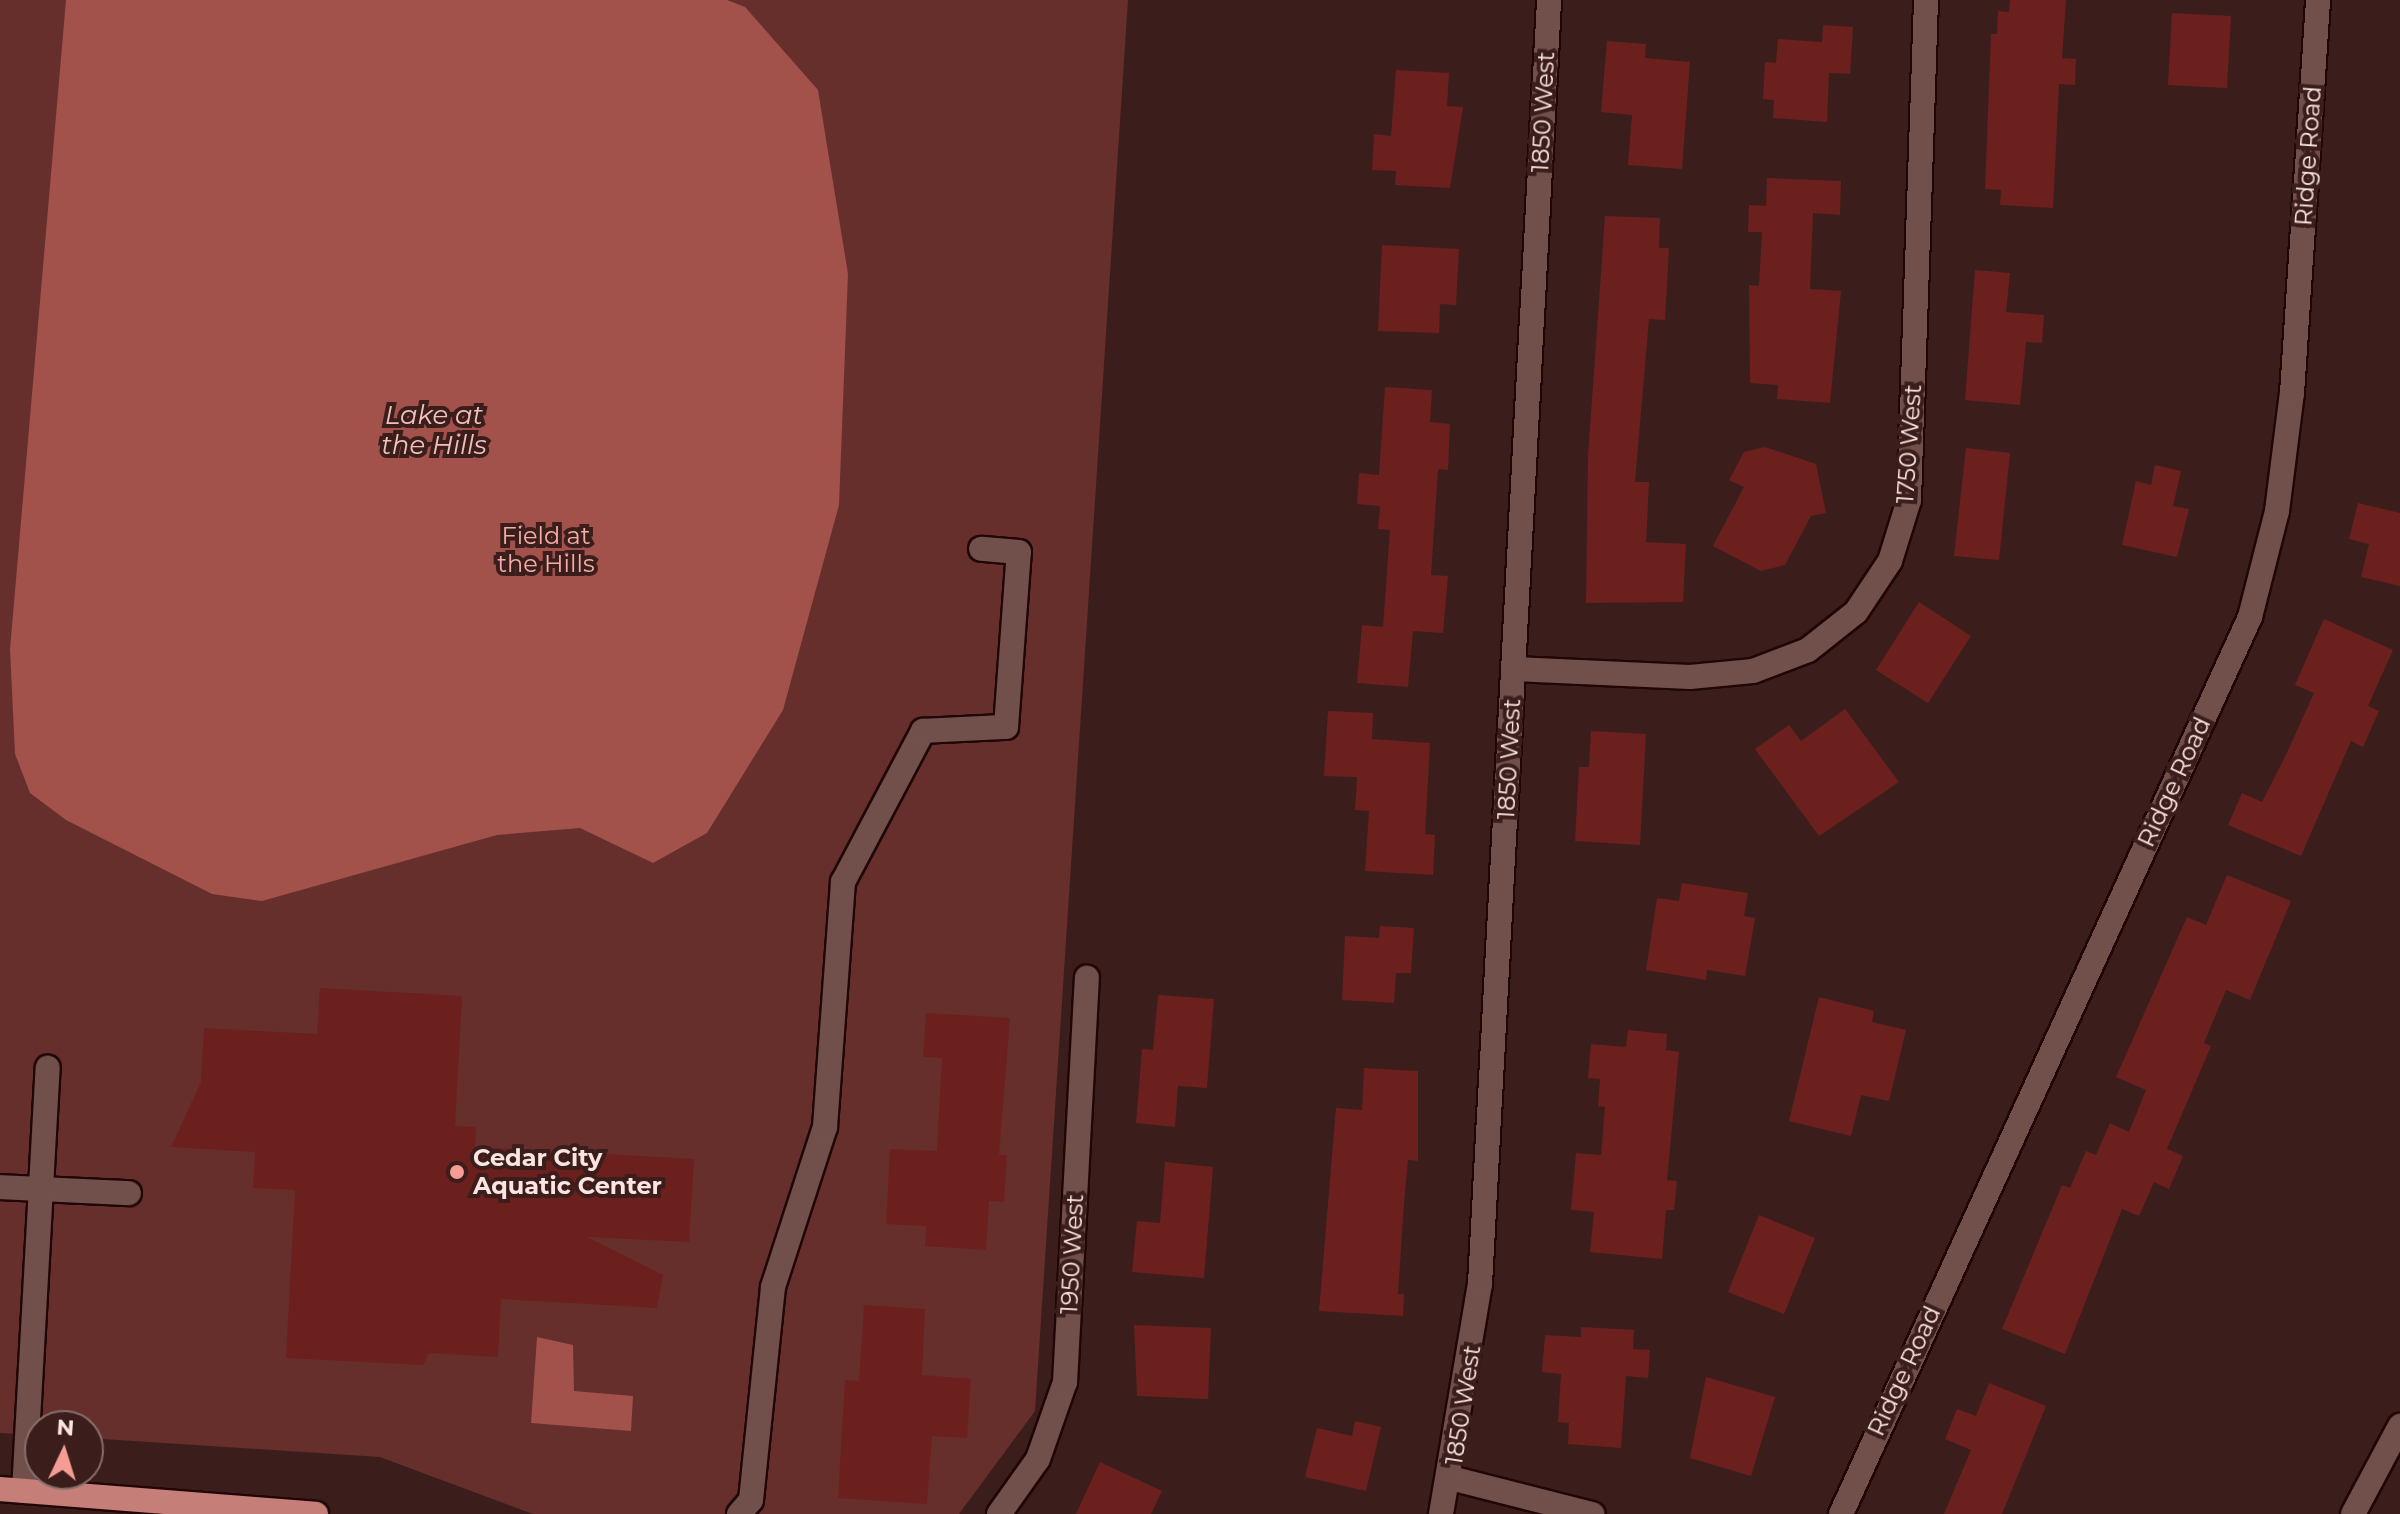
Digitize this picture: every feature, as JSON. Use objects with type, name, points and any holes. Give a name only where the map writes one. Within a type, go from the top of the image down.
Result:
[{"type":"main road","points":[[12,1490],[316,1514]]},
{"type":"street","name":"1850 West","points":[[1441,1514],[1451,1478],[1480,1284],[1549,0]]},
{"type":"street","name":"1750 West","points":[[1514,669],[1690,677],[1753,671],[1808,650],[1856,612],[1890,561],[1909,500],[1926,0]]},
{"type":"street","name":"Ridge Road","points":[[1841,1514],[2250,617],[2277,511],[2292,393],[2318,0]]},
{"type":"street","points":[[739,1514],[751,1500],[773,1287],[825,1127],[843,882],[923,731],[1006,727],[1019,552],[981,549]]},
{"type":"street","name":"1950 West","points":[[999,1514],[1038,1459],[1065,1382],[1087,978]]},
{"type":"street","points":[[12,1490],[48,1068]]},
{"type":"street","points":[[0,1187],[129,1193]]},
{"type":"street","points":[[2353,1514],[2400,1426]]},
{"type":"street","points":[[1451,1478],[1592,1514]]},
{"type":"green space","name":"Field at the Hills","points":[[0,0],[1128,0],[1035,1411],[959,1514],[533,1514],[380,1457],[104,1439],[104,1410],[24,1410],[24,1434],[0,1433]]},
{"type":"water","name":"Lake at the Hills","points":[[66,0],[727,0],[745,7],[818,90],[848,274],[839,505],[783,710],[707,833],[653,863],[580,828],[497,835],[262,901],[212,894],[66,820],[30,793],[15,754],[10,649]]},
{"type":"water","points":[[537,1337],[573,1345],[574,1391],[633,1396],[631,1431],[531,1423]]},
{"type":"building","points":[[2010,0],[2066,0],[2062,58],[2076,59],[2075,85],[2059,84],[2053,208],[2000,205],[2001,190],[1985,189],[1991,34],[1997,34],[1998,11],[2009,12]]},
{"type":"building","points":[[2172,13],[2231,16],[2227,88],[2168,85]]},
{"type":"building","points":[[1823,25],[1853,27],[1850,74],[1829,73],[1827,122],[1773,118],[1774,100],[1763,99],[1765,62],[1776,63],[1778,39],[1822,42]]},
{"type":"building","points":[[1607,41],[1646,44],[1645,58],[1690,62],[1682,169],[1628,165],[1632,115],[1601,112]]},
{"type":"building","points":[[1396,70],[1449,73],[1447,106],[1463,107],[1450,188],[1395,185],[1396,171],[1372,170],[1374,134],[1391,136]]},
{"type":"building","points":[[1767,178],[1841,181],[1840,215],[1813,213],[1810,289],[1841,291],[1830,403],[1777,399],[1778,385],[1750,383],[1749,285],[1759,286],[1762,232],[1748,232],[1749,205],[1766,206]]},
{"type":"building","points":[[1605,216],[1660,218],[1659,248],[1669,248],[1665,320],[1649,319],[1635,482],[1649,482],[1646,542],[1686,544],[1683,602],[1586,603],[1588,456]]},
{"type":"building","points":[[1382,245],[1459,249],[1456,305],[1440,304],[1439,333],[1378,331]]},
{"type":"building","points":[[1975,270],[2010,273],[2006,312],[2044,315],[2042,343],[2026,342],[2020,405],[1965,400]]},
{"type":"building","points":[[1385,387],[1432,390],[1430,422],[1450,424],[1448,470],[1438,469],[1431,575],[1448,576],[1443,633],[1413,631],[1408,687],[1357,683],[1362,625],[1383,627],[1390,530],[1378,529],[1380,506],[1357,504],[1359,473],[1379,475]]},
{"type":"building","points":[[1765,447],[1816,464],[1826,513],[1811,516],[1785,565],[1761,571],[1713,546],[1744,487],[1729,480],[1744,452]]},
{"type":"building","points":[[1966,448],[2010,453],[1999,560],[1954,556]]},
{"type":"building","points":[[2155,465],[2181,471],[2173,506],[2189,509],[2177,557],[2122,545],[2136,481],[2151,485]]},
{"type":"building","points":[[2358,503],[2400,513],[2400,586],[2361,577],[2369,544],[2349,539]]},
{"type":"building","points":[[1919,602],[1971,636],[1928,703],[1876,670]]},
{"type":"building","points":[[2324,619],[2393,650],[2368,706],[2379,711],[2363,747],[2351,741],[2301,856],[2228,825],[2242,793],[2262,802],[2286,755],[2314,693],[2295,685]]},
{"type":"building","points":[[1845,709],[1899,782],[1819,836],[1755,749],[1789,725],[1801,741]]},
{"type":"building","points":[[1328,711],[1373,713],[1372,739],[1430,743],[1425,834],[1435,835],[1433,875],[1365,871],[1369,811],[1355,810],[1357,777],[1324,776]]},
{"type":"building","points":[[1591,731],[1646,734],[1640,845],[1575,841],[1579,767],[1589,767]]},
{"type":"building","points":[[2227,875],[2291,901],[2250,1000],[2226,990],[2204,1043],[2211,1046],[2167,1149],[2183,1156],[2169,1189],[2154,1182],[2139,1216],[2122,1209],[2065,1354],[2002,1329],[2062,1185],[2070,1188],[2086,1151],[2096,1155],[2110,1123],[2129,1132],[2146,1090],[2116,1077],[2187,917],[2206,925]]},
{"type":"building","points":[[1682,883],[1748,893],[1744,916],[1755,918],[1745,976],[1707,970],[1706,980],[1646,970],[1657,898],[1679,901]]},
{"type":"building","points":[[1380,926],[1414,928],[1411,973],[1396,973],[1394,1003],[1342,1000],[1345,936],[1379,938]]},
{"type":"building","name":"Cedar City Aquatic Center","points":[[320,988],[462,996],[455,1126],[476,1127],[475,1147],[694,1159],[689,1242],[587,1237],[663,1275],[657,1308],[501,1299],[498,1357],[429,1353],[423,1365],[286,1358],[295,1190],[253,1188],[255,1152],[171,1147],[201,1082],[204,1028],[317,1034]]},
{"type":"building","points":[[1158,995],[1214,999],[1207,1088],[1178,1086],[1175,1127],[1136,1123],[1142,1049],[1153,1050]]},
{"type":"building","points":[[1819,997],[1874,1011],[1872,1022],[1906,1030],[1889,1101],[1861,1095],[1851,1136],[1789,1121]]},
{"type":"building","points":[[926,1013],[1010,1018],[999,1155],[1007,1155],[1004,1202],[989,1201],[986,1250],[925,1246],[926,1226],[886,1224],[890,1149],[937,1151],[942,1058],[923,1057]]},
{"type":"building","points":[[1628,1030],[1667,1034],[1666,1050],[1679,1052],[1667,1180],[1677,1181],[1674,1210],[1666,1210],[1662,1259],[1590,1252],[1594,1212],[1571,1210],[1576,1153],[1601,1155],[1605,1107],[1598,1106],[1600,1079],[1588,1078],[1591,1044],[1626,1047]]},
{"type":"building","points":[[1364,1068],[1418,1071],[1418,1161],[1408,1160],[1398,1294],[1404,1294],[1403,1316],[1319,1311],[1336,1108],[1362,1110]]},
{"type":"building","points":[[1165,1162],[1213,1167],[1204,1278],[1132,1272],[1137,1221],[1160,1223]]},
{"type":"building","points":[[1759,1215],[1815,1238],[1784,1314],[1728,1292]]},
{"type":"building","points":[[864,1305],[925,1309],[922,1375],[971,1379],[967,1438],[932,1436],[927,1504],[838,1498],[845,1380],[859,1381]]},
{"type":"building","points":[[1134,1325],[1211,1328],[1208,1399],[1137,1396]]},
{"type":"building","points":[[1581,1327],[1634,1330],[1633,1349],[1650,1350],[1648,1378],[1626,1376],[1621,1448],[1568,1444],[1569,1423],[1558,1422],[1561,1374],[1542,1372],[1545,1335],[1581,1337]]},
{"type":"building","points":[[1706,1377],[1775,1397],[1751,1476],[1690,1458]]},
{"type":"building","points":[[1989,1383],[2046,1406],[2002,1514],[1944,1514],[1971,1450],[1945,1439],[1957,1409],[1976,1416]]},
{"type":"building","points":[[1355,1421],[1381,1427],[1366,1491],[1305,1477],[1317,1428],[1352,1436]]},
{"type":"building","points":[[1100,1462],[1162,1491],[1151,1514],[1076,1514]]},
{"type":"place","name":"Cedar City Aquatic Center","points":[[457,1172]]}]
